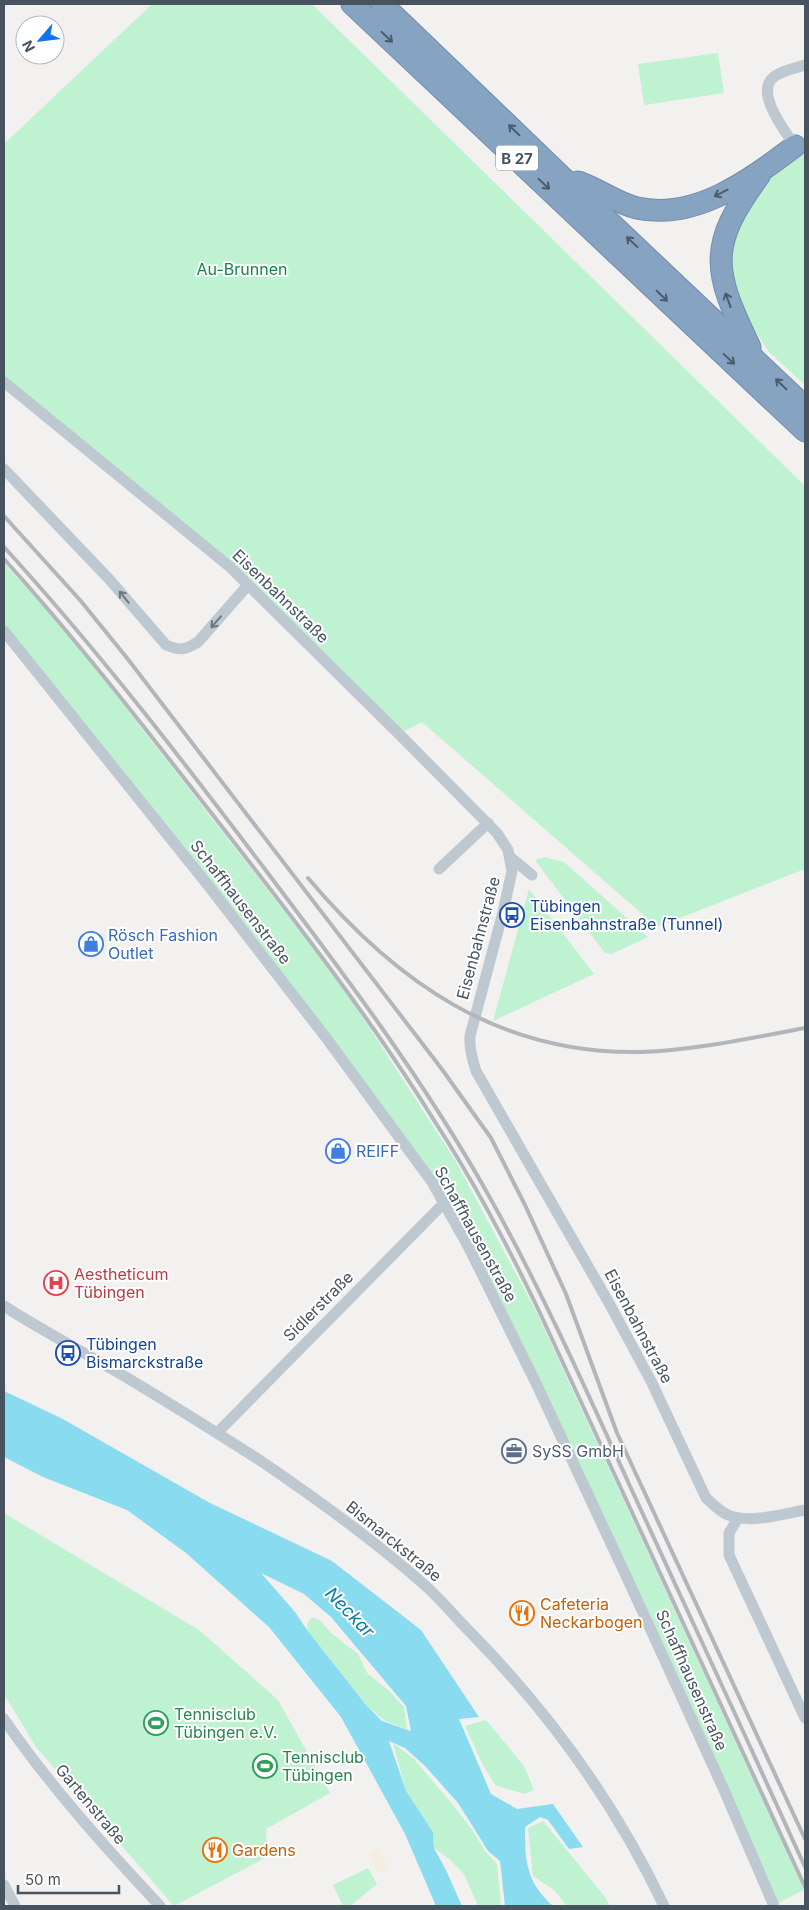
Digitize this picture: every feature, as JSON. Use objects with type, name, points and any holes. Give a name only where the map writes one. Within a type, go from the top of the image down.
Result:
[{"type":"highway","name":"B 27","points":[[352,4],[805,431]]},
{"type":"highway","name":"B 27","points":[[382,4],[805,407]]},
{"type":"highway","points":[[561,176],[588,185],[604,195],[636,208],[667,211],[683,209],[708,200],[764,170],[795,146]]},
{"type":"highway","points":[[756,360],[731,309],[720,263],[722,246],[737,207],[764,170]]},
{"type":"street","points":[[795,146],[770,105],[767,92],[769,83],[775,76],[805,65]]},
{"type":"street","name":"Eisenbahnstraße","points":[[4,382],[230,567],[488,823],[506,845],[512,871],[510,886],[470,1036],[472,1058],[476,1070],[566,1226],[645,1370],[706,1498],[721,1511],[738,1518]]},
{"type":"street","points":[[4,469],[109,579],[166,645],[177,650],[188,648],[198,642],[248,585]]},
{"type":"street","name":"Schaffhausenstraße","points":[[4,631],[213,891],[432,1182],[507,1324],[628,1580],[724,1790],[774,1906]]},
{"type":"street","points":[[439,869],[488,823]]},
{"type":"street","points":[[510,857],[532,875]]},
{"type":"street","name":"Sidlerstraße","points":[[217,1433],[444,1203]]},
{"type":"street","name":"Bismarckstraße","points":[[4,1306],[42,1330],[136,1383],[273,1469],[346,1521],[430,1590],[501,1664],[562,1738],[598,1789],[644,1864],[664,1906]]},
{"type":"street","points":[[805,1510],[738,1518],[730,1533],[730,1555],[805,1718]]},
{"type":"street","name":"Gartenstraße","points":[[4,1719],[43,1773],[70,1806],[160,1906]]},
{"type":"street","points":[[4,1885],[15,1906]]},
{"type":"green space","name":"Au-Brunnen","points":[[152,4],[312,4],[805,486],[805,869],[657,927],[422,722],[399,734],[230,567],[4,382],[4,144]]},
{"type":"green space","points":[[718,53],[724,93],[644,105],[638,64]]},
{"type":"green space","points":[[805,138],[805,385],[768,351],[722,279],[728,227],[795,146]]},
{"type":"green space","points":[[4,563],[48,611],[97,671],[341,984],[455,1160],[536,1311],[804,1890],[776,1904],[628,1580],[432,1182],[4,631]]},
{"type":"green space","points":[[545,857],[564,862],[648,937],[612,954],[605,953],[535,860]]},
{"type":"green space","points":[[529,889],[594,974],[493,1021]]},
{"type":"green space","name":"Tennisclub Tübingen e.V.","points":[[4,1513],[199,1630],[278,1700],[330,1793],[266,1829],[267,1857],[174,1906],[36,1747],[4,1694]]},
{"type":"green space","points":[[312,1617],[321,1621],[331,1633],[358,1654],[367,1673],[389,1691],[404,1707],[407,1729],[385,1721],[366,1705],[307,1630],[308,1622]]},
{"type":"green space","points":[[486,1720],[524,1766],[534,1790],[525,1794],[495,1785],[482,1763],[465,1726]]},
{"type":"green space","points":[[393,1743],[413,1758],[453,1805],[471,1828],[485,1851],[497,1864],[501,1906],[478,1906],[464,1874],[448,1858],[434,1848],[433,1832],[406,1791]]},
{"type":"green space","points":[[543,1821],[605,1897],[610,1906],[567,1906],[555,1891],[533,1876],[528,1828]]},
{"type":"green space","points":[[368,1868],[377,1884],[350,1906],[343,1906],[333,1885]]},
{"type":"sand","points":[[379,1847],[389,1868],[378,1873],[368,1853]]},
{"type":"water","name":"Neckar","points":[[4,1391],[61,1418],[210,1503],[332,1561],[421,1630],[479,1717],[459,1719],[491,1794],[517,1809],[553,1804],[583,1847],[569,1849],[548,1820],[540,1817],[525,1827],[527,1861],[532,1879],[544,1897],[553,1906],[505,1906],[500,1861],[488,1851],[458,1803],[425,1766],[405,1748],[389,1741],[406,1791],[433,1832],[434,1848],[462,1906],[436,1906],[405,1834],[341,1717],[269,1627],[186,1553],[127,1510],[43,1477],[4,1457]],"holes":[[[261,1573],[304,1594],[331,1617],[406,1706],[411,1731],[382,1721],[366,1705],[295,1612]]]},
{"type":"railway","points":[[4,516],[80,600],[127,658],[441,1068],[491,1138],[525,1205],[566,1294],[617,1433],[805,1839]]},
{"type":"railway","points":[[4,547],[105,664],[233,827],[382,1028],[464,1153],[527,1267],[562,1339],[805,1867]]},
{"type":"railway","points":[[4,559],[112,687],[302,931],[412,1085],[479,1194],[540,1313],[805,1887]]},
{"type":"railway","points":[[308,878],[377,949],[415,980],[454,1005],[496,1026],[541,1041],[590,1050],[662,1051],[703,1046],[805,1028]]},
{"type":"place","name":"Tübingen Eisenbahnstraße (Tunnel)","points":[[512,915]]},
{"type":"place","name":"Rösch Fashion Outlet","points":[[91,944]]},
{"type":"place","name":"REIFF","points":[[338,1151]]},
{"type":"place","name":"Aestheticum Tübingen","points":[[56,1283]]},
{"type":"place","name":"Tübingen Bismarckstraße","points":[[68,1353]]},
{"type":"place","name":"SySS GmbH","points":[[514,1451]]},
{"type":"place","name":"Cafeteria Neckarbogen","points":[[522,1613]]},
{"type":"place","name":"Tennisclub Tübingen e.V.","points":[[156,1723]]},
{"type":"place","name":"Tennisclub Tübingen","points":[[265,1766]]},
{"type":"place","name":"Gardens","points":[[215,1850]]}]
